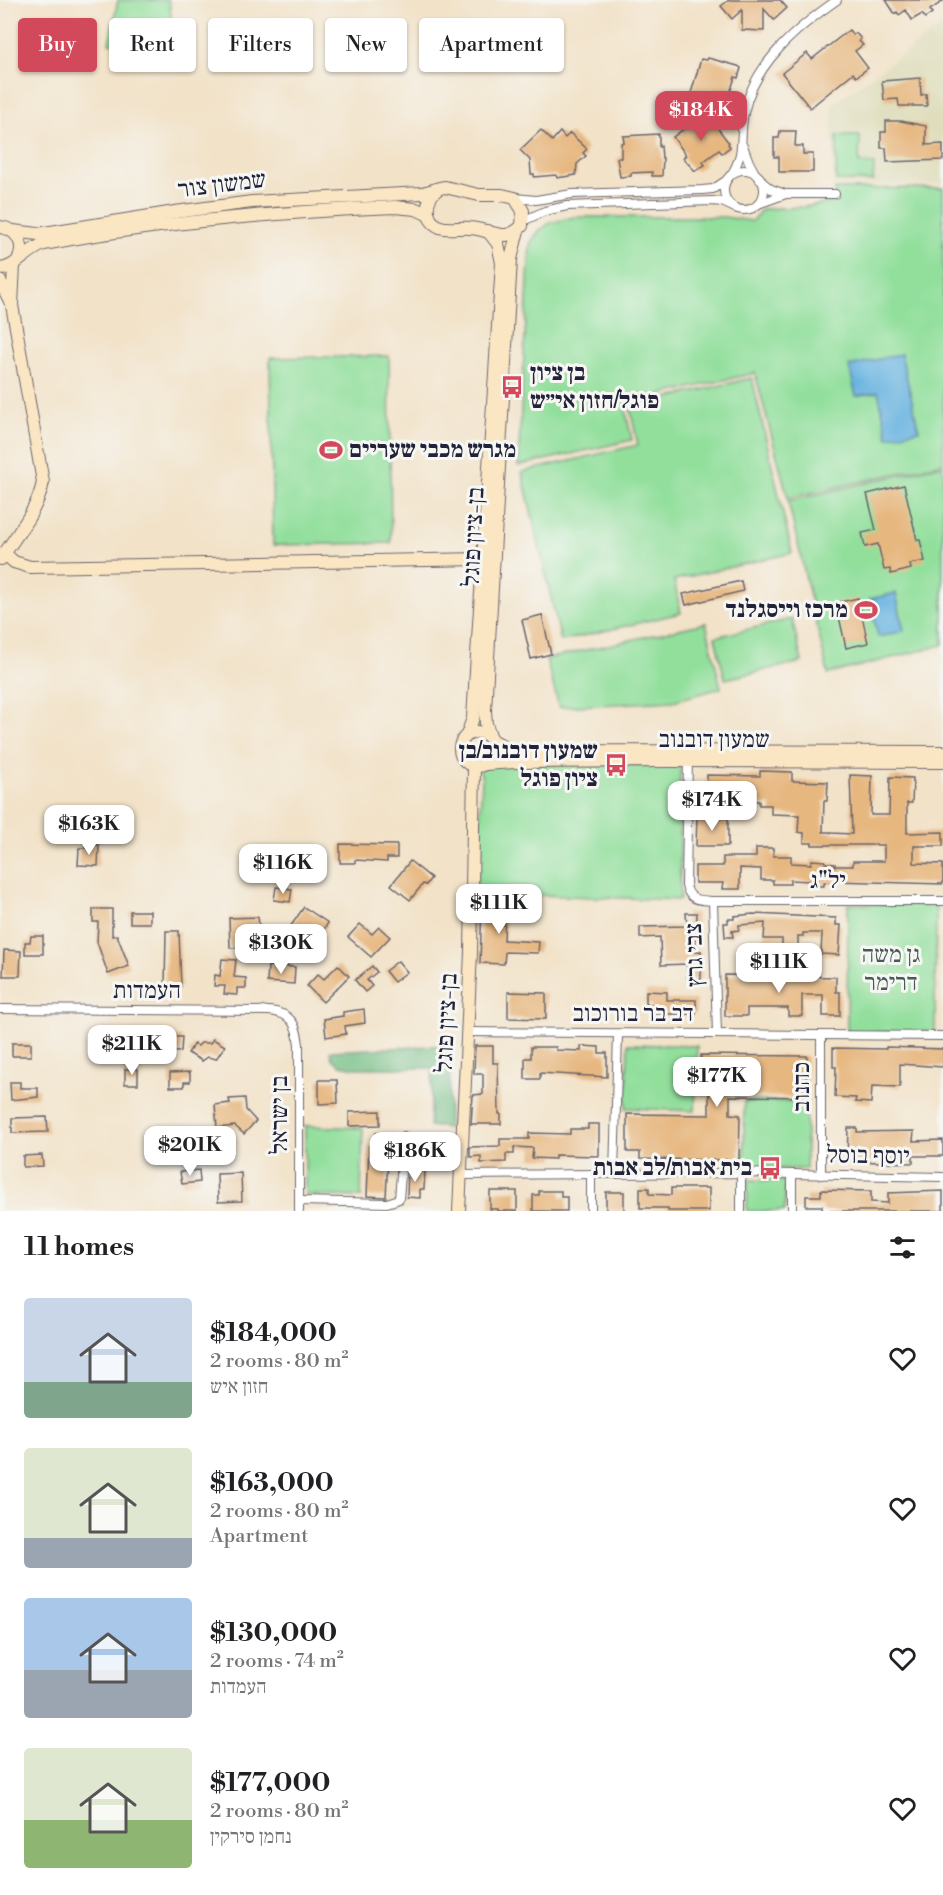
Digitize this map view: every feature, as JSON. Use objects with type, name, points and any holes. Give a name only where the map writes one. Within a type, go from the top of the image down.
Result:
[{"type":"street","points":[[733,207],[724,195],[729,178],[739,161],[742,120],[756,82],[768,61],[788,39],[837,0]]},
{"type":"street","points":[[742,141],[747,158],[763,186],[763,195],[755,206]]},
{"type":"street","points":[[515,198],[536,200],[572,194],[713,189],[745,171],[771,189],[786,194]]},
{"type":"street","name":"שמשון צור","points":[[0,227],[39,234],[252,202],[412,194],[450,188],[479,195],[507,195],[515,198]]},
{"type":"street","points":[[429,215],[429,201],[438,189]]},
{"type":"street","points":[[520,226],[545,211],[582,205],[712,201],[745,210],[786,194],[835,194]]},
{"type":"street","points":[[515,198],[522,207],[520,226]]},
{"type":"street","name":"שמשון צור","points":[[0,269],[16,263],[31,250],[44,244],[247,215],[406,207],[429,215],[432,222],[442,228],[469,228],[505,235],[520,226]]},
{"type":"street","name":"בן-ציון פוגל","points":[[492,739],[486,724],[485,710],[511,259],[520,226]]},
{"type":"street","points":[[2,557],[32,511],[43,482],[12,305],[11,290],[16,263],[22,250],[20,240],[13,231]]},
{"type":"street","name":"בן-ציון פוגל","points":[[466,735],[473,718],[502,263],[498,244],[488,231]]},
{"type":"street","points":[[0,280],[12,305]]},
{"type":"street","name":"בן-ציון פוגל","points":[[2,557],[30,567],[483,559]]},
{"type":"street","points":[[479,731],[492,739],[494,752],[480,765],[464,760],[460,753],[461,741],[466,735],[479,731]]},
{"type":"street","name":"שמעון דובנוב","points":[[492,739],[511,750],[522,751],[943,762]]},
{"type":"street","name":"שמעון דובנוב","points":[[480,765],[688,755],[943,752]]},
{"type":"street","name":"צבי גרץ","points":[[688,755],[686,886],[692,898],[712,901],[717,1034]]},
{"type":"street","name":"בן-ציון פוגל","points":[[459,1211],[480,765]]},
{"type":"street","name":"יל\"ג","points":[[712,901],[943,901]]},
{"type":"street","name":"העמדות","points":[[0,1009],[269,1011],[286,1014],[291,1020]]},
{"type":"street","name":"בן ישראל","points":[[291,1020],[298,1034],[299,1046],[299,1206]]},
{"type":"street","name":"דב בר בורוכוב","points":[[467,1032],[943,1036]]},
{"type":"street","points":[[614,1174],[618,1034]]},
{"type":"street","name":"כהנוב","points":[[821,1175],[822,1035]]},
{"type":"street","points":[[299,1206],[387,1203],[399,1199],[404,1136]]},
{"type":"street","points":[[741,1173],[741,1211]]},
{"type":"street","name":"יוסף בוסל","points":[[461,1175],[741,1173],[943,1177]]},
{"type":"street","points":[[591,1174],[591,1211]]},
{"type":"street","points":[[792,1174],[792,1211]]},
{"type":"shaded area","points":[[943,25],[943,184],[833,186],[832,105]]},
{"type":"green space","points":[[118,0],[169,0],[171,18],[114,18]]},
{"type":"green space","points":[[837,136],[860,136],[859,163],[874,164],[873,181],[836,181]]},
{"type":"green space","points":[[943,188],[943,463],[788,498],[755,373],[624,403],[632,440],[518,466],[530,244],[538,232],[550,223],[574,217],[724,217],[752,221],[762,209],[804,207],[835,202],[835,189]]},
{"type":"green space","name":"מגרש מכבי שעריים","points":[[389,356],[391,543],[273,545],[270,358]]},
{"type":"green space","points":[[752,378],[792,553],[674,580],[681,613],[561,641],[522,472],[638,445],[630,407]]},
{"type":"green space","points":[[943,465],[943,645],[828,674],[788,501]]},
{"type":"green space","points":[[792,619],[802,662],[725,679],[715,637]]},
{"type":"green space","points":[[706,623],[721,688],[673,701],[559,707],[546,659]]},
{"type":"green space","points":[[489,764],[680,765],[680,900],[476,893],[482,780],[480,770]]},
{"type":"green space","name":"גן משה דרימר","points":[[848,904],[936,905],[935,1032],[847,1032]]},
{"type":"green space","points":[[628,1044],[697,1046],[695,1111],[626,1108]]},
{"type":"green space","points":[[451,1045],[448,1128],[429,1126],[433,1068],[355,1068],[340,1065],[332,1059],[330,1051]]},
{"type":"green space","points":[[744,1101],[806,1101],[806,1169],[744,1168]]},
{"type":"green space","points":[[305,1126],[363,1128],[361,1197],[305,1195]]},
{"type":"green space","points":[[748,1180],[785,1181],[785,1211],[747,1211]]},
{"type":"water","points":[[901,354],[919,430],[888,437],[878,392],[856,396],[849,366]]},
{"type":"water","points":[[896,593],[904,631],[878,637],[870,599]]},
{"type":"building","points":[[729,0],[780,0],[787,8],[774,20],[764,9],[764,31],[742,30],[742,10],[732,19],[721,6]]},
{"type":"building","points":[[886,0],[943,1],[930,10],[932,13],[925,18],[922,14],[912,20],[906,10],[899,15],[897,12],[895,14]]},
{"type":"building","points":[[849,30],[861,39],[859,41],[863,45],[855,51],[868,68],[856,77],[853,73],[810,108],[782,73],[807,53],[812,59]]},
{"type":"building","points":[[708,58],[741,68],[738,78],[735,77],[729,96],[733,93],[729,109],[691,93],[701,59],[707,60]]},
{"type":"building","points":[[920,78],[921,95],[926,94],[927,106],[899,106],[898,99],[884,100],[882,81]]},
{"type":"building","points":[[706,113],[730,147],[722,153],[719,150],[703,162],[705,165],[695,171],[683,158],[686,155],[673,137]]},
{"type":"building","points":[[886,121],[901,121],[926,126],[926,145],[943,144],[943,160],[887,162],[886,148],[881,148],[881,132],[886,132]]},
{"type":"building","points":[[541,130],[552,141],[560,132],[565,138],[570,133],[587,149],[583,153],[586,156],[577,164],[576,175],[557,178],[556,175],[534,177],[534,174],[531,174],[530,160],[520,150]]},
{"type":"building","points":[[780,131],[796,131],[795,146],[803,146],[803,154],[813,154],[813,172],[779,172],[779,157],[774,157],[774,138],[779,138]]},
{"type":"building","points":[[659,134],[659,147],[661,146],[663,158],[662,176],[652,176],[652,172],[631,173],[631,176],[620,177],[617,158],[621,158],[623,136]]},
{"type":"building","points":[[904,485],[917,540],[920,540],[925,561],[910,564],[911,569],[891,574],[890,569],[884,570],[878,544],[865,547],[862,533],[876,530],[867,494]]},
{"type":"building","points":[[741,581],[743,591],[686,605],[683,594]]},
{"type":"building","points":[[858,598],[868,643],[846,648],[836,603]]},
{"type":"building","points":[[542,615],[551,654],[531,659],[522,620]]},
{"type":"building","points":[[760,771],[792,772],[792,781],[828,782],[827,801],[824,801],[823,832],[852,834],[850,775],[872,776],[871,815],[889,815],[890,777],[913,778],[912,803],[907,803],[907,833],[943,832],[943,846],[914,846],[914,863],[943,864],[943,884],[834,881],[834,883],[824,882],[824,886],[810,886],[810,881],[790,880],[790,884],[773,884],[773,880],[761,880],[761,869],[740,868],[740,889],[722,889],[723,883],[695,883],[695,866],[723,866],[723,857],[756,857],[756,848],[773,848],[773,856],[791,856],[791,863],[811,864],[812,860],[825,861],[835,866],[853,866],[853,861],[884,861],[884,845],[804,843],[804,833],[798,832],[799,815],[771,814],[771,805],[759,805],[759,801],[699,799],[700,788],[707,788],[707,775],[760,776]]},
{"type":"building","points":[[697,817],[728,818],[728,846],[696,846]]},
{"type":"building","points":[[340,844],[397,845],[397,858],[387,858],[387,862],[355,860],[355,863],[340,863]]},
{"type":"building","points":[[88,845],[99,845],[98,866],[78,865],[79,848],[88,848]]},
{"type":"building","points":[[410,861],[431,878],[410,900],[391,885]]},
{"type":"building","points":[[276,887],[292,889],[290,902],[274,900]]},
{"type":"building","points":[[482,901],[509,901],[509,915],[505,915],[504,940],[539,942],[538,953],[505,952],[504,964],[480,963]]},
{"type":"building","points":[[304,907],[328,923],[320,935],[313,931],[310,934],[305,931],[302,935],[290,927]]},
{"type":"building","points":[[93,909],[112,909],[112,936],[117,935],[129,966],[108,974],[97,942],[98,922],[93,922]]},
{"type":"building","points":[[130,911],[150,911],[150,923],[130,923]]},
{"type":"building","points":[[686,913],[697,913],[696,952],[701,951],[701,979],[687,979],[687,964],[661,965],[660,937],[640,938],[640,927],[687,926]]},
{"type":"building","points":[[753,914],[836,918],[836,925],[841,925],[839,955],[821,954],[822,933],[803,933],[803,936],[798,936],[798,955],[782,955],[782,939],[764,939],[765,923],[739,925],[739,930],[732,931],[733,937],[725,937],[724,923],[728,923],[728,919]]},
{"type":"building","points":[[258,917],[262,947],[230,948],[229,918]]},
{"type":"building","points":[[360,924],[372,934],[379,927],[390,937],[371,957],[348,937]]},
{"type":"building","points":[[166,931],[179,931],[181,987],[165,987]]},
{"type":"building","points":[[31,936],[43,936],[43,954],[25,954],[25,942],[30,942]]},
{"type":"building","points":[[4,950],[21,951],[20,976],[3,976]]},
{"type":"building","points":[[222,959],[236,960],[234,977],[246,978],[246,988],[237,988],[237,995],[224,994],[225,986],[214,986],[215,975],[220,976]]},
{"type":"building","points":[[398,961],[407,972],[394,982],[385,971]]},
{"type":"building","points":[[338,965],[349,976],[323,1002],[307,986],[318,974],[324,979]]},
{"type":"building","points":[[268,966],[295,967],[294,984],[267,982]]},
{"type":"building","points":[[372,966],[377,972],[367,980],[372,986],[365,992],[355,980]]},
{"type":"building","points":[[725,975],[836,977],[836,992],[840,992],[840,1016],[823,1016],[823,995],[802,995],[802,1016],[788,1016],[788,1008],[747,1008],[747,1016],[725,1016]]},
{"type":"building","points":[[646,991],[667,992],[667,1000],[696,1000],[696,1014],[651,1014],[652,1004],[646,1004]]},
{"type":"building","points":[[508,992],[546,993],[546,1019],[508,1018]]},
{"type":"building","points":[[364,1009],[365,1023],[345,1026],[346,1034],[326,1037],[324,1019],[343,1016],[343,1012]]},
{"type":"building","points":[[165,1037],[182,1037],[181,1052],[164,1051]]},
{"type":"building","points":[[213,1039],[225,1046],[216,1059],[208,1057],[202,1061],[188,1053],[194,1044],[198,1046],[201,1043],[210,1043]]},
{"type":"building","points":[[12,1043],[31,1043],[31,1056],[12,1056]]},
{"type":"building","points":[[475,1046],[493,1046],[493,1063],[498,1063],[501,1124],[471,1124],[473,1095],[483,1094],[483,1074],[474,1074]]},
{"type":"building","points":[[581,1046],[599,1047],[599,1053],[607,1053],[607,1077],[540,1073],[540,1079],[525,1079],[525,1058],[531,1058],[531,1047],[556,1047],[556,1050],[581,1051]]},
{"type":"building","points":[[886,1047],[943,1049],[943,1067],[900,1064],[900,1087],[872,1086],[871,1103],[855,1102],[856,1098],[835,1097],[836,1067],[833,1067],[833,1048],[886,1049]]},
{"type":"building","points":[[701,1055],[807,1056],[806,1097],[730,1096],[730,1114],[740,1115],[739,1160],[640,1159],[640,1152],[627,1152],[627,1114],[709,1115],[709,1092],[701,1092]]},
{"type":"building","points":[[125,1069],[138,1069],[138,1084],[125,1084]]},
{"type":"building","points":[[190,1072],[190,1082],[184,1082],[184,1087],[170,1087],[170,1073]]},
{"type":"building","points":[[319,1080],[337,1080],[338,1103],[319,1104]]},
{"type":"building","points":[[10,1082],[20,1082],[20,1088],[38,1088],[38,1097],[11,1100]]},
{"type":"building","points":[[245,1098],[246,1110],[256,1121],[244,1134],[235,1126],[217,1128],[215,1105],[230,1103],[229,1099]]},
{"type":"building","points":[[380,1111],[380,1125],[349,1126],[349,1112]]},
{"type":"building","points":[[47,1117],[48,1132],[12,1133],[12,1118]]},
{"type":"building","points":[[588,1124],[599,1124],[599,1156],[555,1155],[555,1159],[532,1158],[533,1148],[514,1147],[514,1154],[506,1154],[506,1162],[481,1163],[481,1156],[470,1157],[470,1147],[500,1146],[500,1139],[529,1139],[529,1133],[570,1134],[570,1129],[588,1129]]},
{"type":"building","points":[[848,1128],[857,1128],[857,1132],[914,1131],[913,1141],[943,1140],[943,1156],[913,1156],[913,1163],[847,1161]]},
{"type":"building","points":[[376,1133],[395,1134],[395,1150],[391,1149],[390,1160],[388,1160],[386,1197],[367,1196],[369,1146],[376,1146]]},
{"type":"building","points":[[42,1155],[43,1166],[23,1167],[23,1156]]},
{"type":"building","points":[[408,1169],[425,1170],[424,1189],[420,1189],[420,1198],[407,1197]]},
{"type":"building","points":[[199,1170],[200,1182],[182,1184],[180,1172]]},
{"type":"building","points":[[241,1173],[242,1201],[218,1202],[217,1174]]},
{"type":"building","points":[[640,1188],[649,1188],[649,1194],[671,1195],[671,1188],[709,1188],[709,1211],[640,1208]]},
{"type":"building","points":[[821,1190],[871,1191],[871,1202],[888,1203],[888,1193],[943,1191],[943,1211],[822,1211],[822,1206],[806,1206],[806,1196],[821,1196]]},
{"type":"building","points":[[490,1191],[517,1191],[517,1211],[490,1209]]},
{"type":"building","points":[[539,1191],[561,1191],[561,1197],[567,1197],[567,1211],[533,1211],[533,1195],[539,1195]]},
{"type":"building","points":[[606,1192],[624,1192],[624,1211],[606,1211]]},
{"type":"place","name":"בן ציון פוגל/חזון אי״ש","points":[[512,387]]},
{"type":"place","name":"מגרש מכבי שעריים","points":[[331,450]]},
{"type":"place","name":"מרכז וייסגלנד","points":[[866,610]]},
{"type":"place","name":"שמעון דובנוב/בן ציון פוגל","points":[[616,765]]},
{"type":"place","name":"בית אבות/לב אבות","points":[[770,1168]]}]
